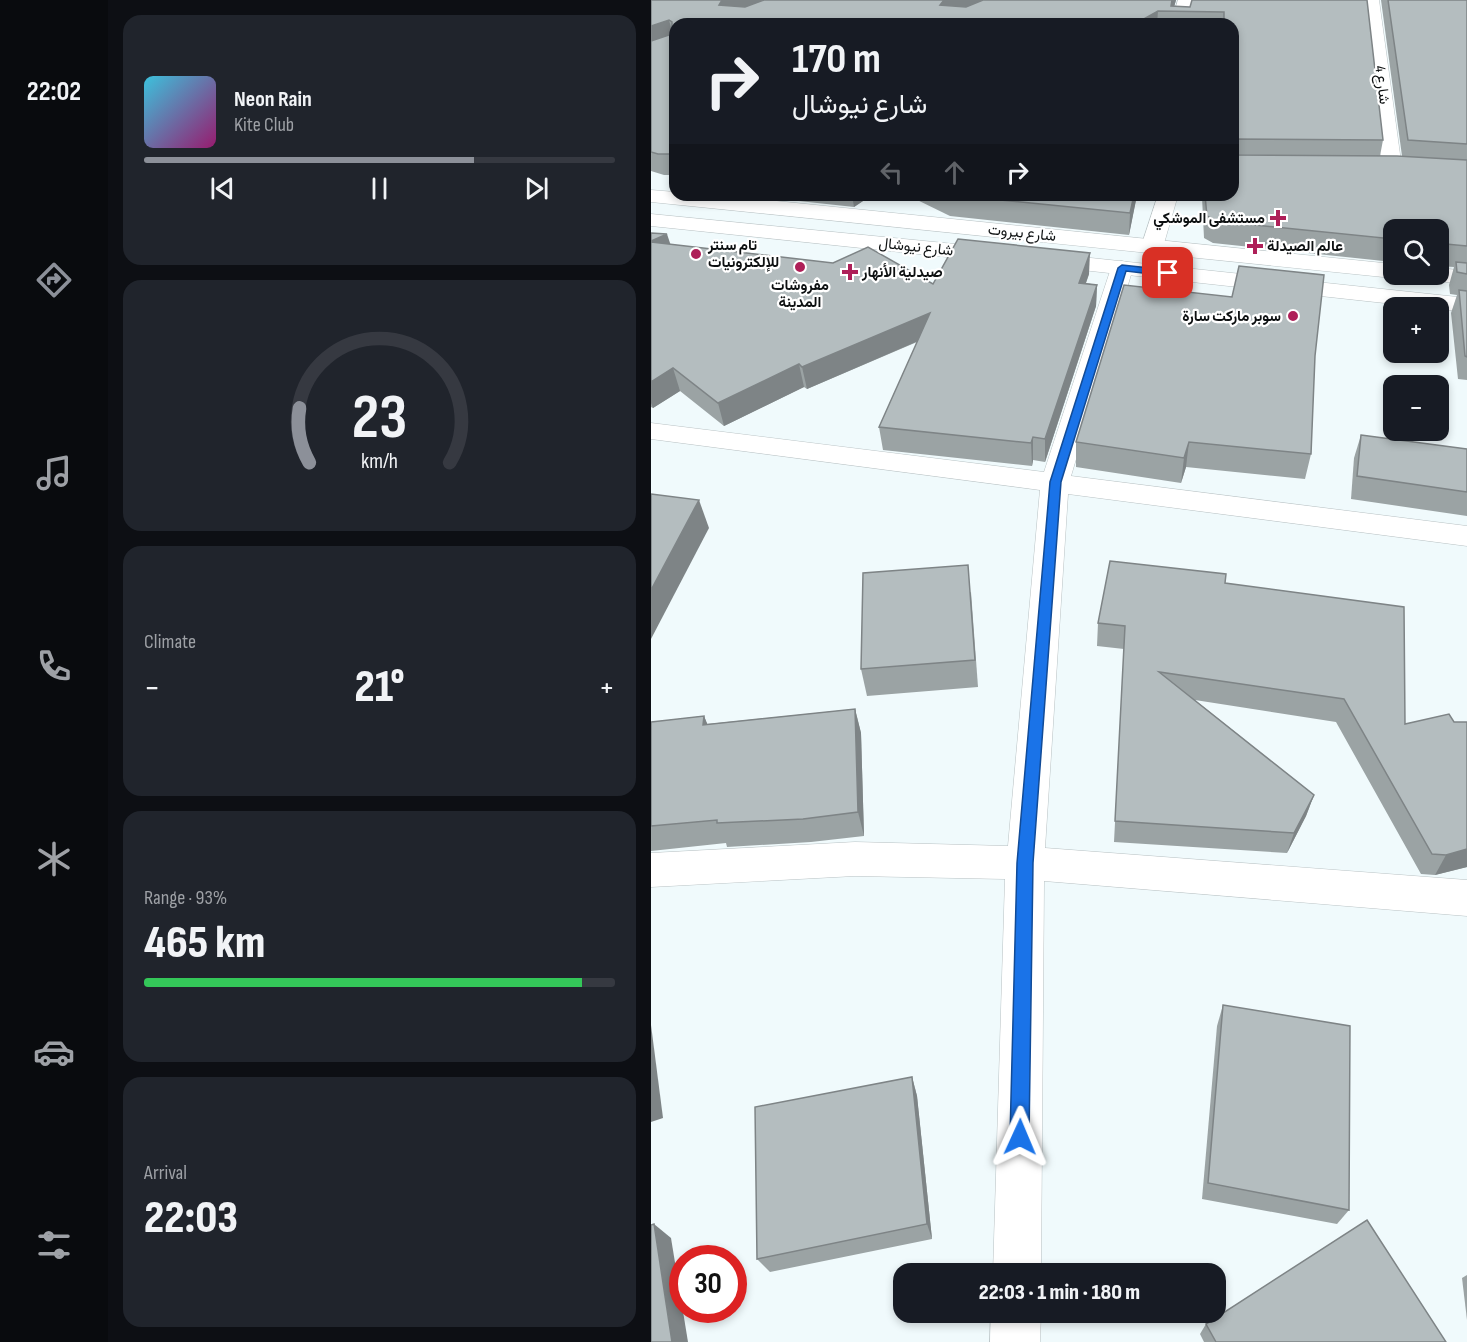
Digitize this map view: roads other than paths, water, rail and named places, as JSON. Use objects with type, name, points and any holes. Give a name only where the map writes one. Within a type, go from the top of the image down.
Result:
[{"type":"street","points":[[1181,18],[1186,0]]},
{"type":"street","name":"شارع 4","points":[[1371,0],[1392,169]]},
{"type":"street","points":[[1369,169],[1414,170]]},
{"type":"street","name":"شارع بيروت","points":[[651,196],[669,196]]},
{"type":"street","name":"شارع بيروت","points":[[755,201],[1152,247],[1383,270]]},
{"type":"street","points":[[1152,247],[1166,201]]},
{"type":"street","name":"شارع نيوشال","points":[[651,220],[1467,305]]},
{"type":"street","points":[[1017,1263],[1025,863],[1055,482],[1122,268]]},
{"type":"street","points":[[1449,276],[1467,278]]},
{"type":"street","points":[[651,431],[1467,536]]},
{"type":"street","points":[[651,870],[855,859],[1025,863],[1467,898]]},
{"type":"street","points":[[1015,1342],[1016,1323]]},
{"type":"place","name":"مستشفى الموشكي","points":[[1278,218]]},
{"type":"place","name":"عالم الصيدلة","points":[[1255,246]]},
{"type":"place","name":"تام سنتر للإلكترونيات","points":[[696,254]]},
{"type":"place","name":"مفروشات المدينة","points":[[800,267]]},
{"type":"place","name":"صيدلية الأنهار","points":[[850,272]]},
{"type":"place","name":"سوبر ماركت سارة","points":[[1293,316]]}]
